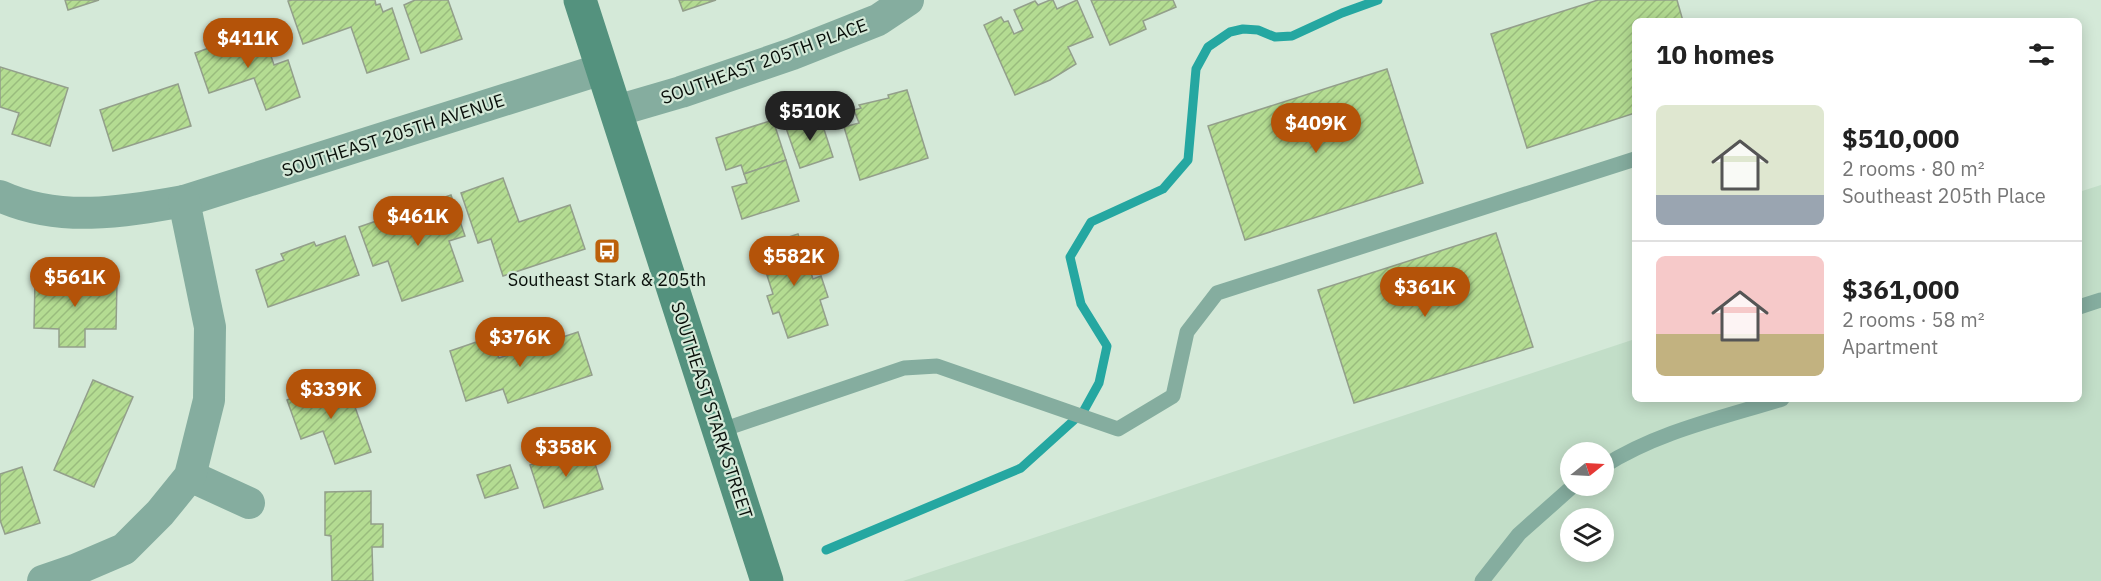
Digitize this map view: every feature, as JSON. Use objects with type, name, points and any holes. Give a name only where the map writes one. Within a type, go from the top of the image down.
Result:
[{"type":"main road","name":"SOUTHEAST STARK STREET","points":[[580,0],[767,581]]},
{"type":"street","name":"SOUTHEAST 205TH PLACE","points":[[616,111],[681,92],[792,54],[878,20],[908,0]]},
{"type":"street","name":"SOUTHEAST 205TH AVENUE","points":[[0,196],[18,205],[59,213],[126,211],[184,201],[602,69]]},
{"type":"street","points":[[43,581],[124,549],[159,513],[190,476],[209,400],[210,327],[184,201]]},
{"type":"street","points":[[190,476],[249,503]]},
{"type":"lane","points":[[719,431],[904,368],[937,366],[1118,429],[1173,396],[1187,332],[1217,293],[1632,160]]},
{"type":"lane","points":[[2082,306],[2101,300]]},
{"type":"lane","points":[[1614,460],[1690,426],[1772,402]]},
{"type":"lane","points":[[1482,581],[1519,534],[1562,496]]},
{"type":"shaded area","points":[[2101,185],[2101,581],[903,581],[1632,340],[1632,402],[2082,402],[2082,191]]},
{"type":"building","points":[[65,0],[99,0],[68,10]]},
{"type":"building","points":[[375,0],[376,5],[380,4],[383,12],[392,8],[409,59],[367,73],[351,27],[303,44],[288,1]]},
{"type":"building","points":[[415,0],[448,0],[462,39],[421,53],[404,5]]},
{"type":"building","points":[[679,0],[716,0],[683,11]]},
{"type":"building","points":[[1053,0],[1057,9],[1077,0],[1093,37],[1068,47],[1076,64],[1050,80],[1015,95],[984,25],[1001,17],[1004,22],[1008,21],[1014,34],[1023,30],[1014,10],[1035,1],[1038,5]]},
{"type":"building","points":[[1091,0],[1173,0],[1176,7],[1143,21],[1146,29],[1110,45]]},
{"type":"building","points":[[1598,0],[1677,0],[1682,18],[1632,18],[1632,114],[1527,148],[1491,34]]},
{"type":"building","points":[[262,29],[274,65],[288,60],[300,97],[266,110],[254,78],[209,93],[195,53]]},
{"type":"building","points":[[0,67],[68,88],[50,146],[12,134],[19,113],[0,107]]},
{"type":"building","points":[[1387,69],[1423,183],[1245,240],[1208,126]]},
{"type":"building","points":[[178,84],[191,126],[113,151],[100,110]]},
{"type":"building","points":[[907,90],[928,158],[860,180],[844,127],[859,123],[854,110],[861,108],[859,105],[889,98],[888,95]]},
{"type":"building","points":[[820,117],[833,157],[800,168],[786,128]]},
{"type":"building","points":[[773,120],[786,160],[744,174],[741,165],[726,170],[716,138]]},
{"type":"building","points":[[786,160],[799,201],[742,219],[732,187],[747,183],[744,174]]},
{"type":"building","points":[[503,178],[519,222],[570,205],[585,249],[503,276],[491,239],[478,243],[461,193]]},
{"type":"building","points":[[451,195],[465,236],[449,241],[463,281],[402,301],[388,261],[373,266],[359,227]]},
{"type":"building","points":[[1496,233],[1533,347],[1354,403],[1318,290]]},
{"type":"building","points":[[798,234],[813,279],[821,276],[828,297],[820,300],[828,325],[788,338],[779,312],[773,314],[767,296],[773,294],[758,247]]},
{"type":"building","points":[[345,236],[359,275],[268,307],[256,270],[284,260],[281,254],[314,242],[316,246]]},
{"type":"building","points":[[35,280],[117,281],[116,329],[85,329],[85,347],[59,347],[59,329],[34,328]]},
{"type":"building","points":[[578,332],[592,375],[508,403],[503,389],[466,401],[450,351],[491,337],[499,358]]},
{"type":"building","points":[[345,379],[371,452],[335,464],[323,431],[301,439],[287,400]]},
{"type":"building","points":[[93,380],[133,397],[94,487],[54,470]]},
{"type":"building","points":[[579,450],[581,454],[591,451],[603,489],[544,508],[530,465]]},
{"type":"building","points":[[510,465],[518,488],[485,498],[477,475]]},
{"type":"building","points":[[22,467],[40,523],[5,534],[0,520],[0,474]]},
{"type":"building","points":[[371,491],[371,524],[383,524],[383,547],[372,547],[373,581],[332,581],[331,536],[325,535],[325,492]]},
{"type":"waterway","points":[[826,550],[1021,468],[1083,412],[1099,383],[1107,346],[1081,304],[1070,257],[1091,222],[1163,189],[1188,160],[1196,69],[1208,47],[1230,32],[1243,29],[1258,30],[1275,37],[1292,36],[1342,13],[1378,0]]},
{"type":"place","name":"Southeast Stark & 205th","points":[[607,251]]}]
